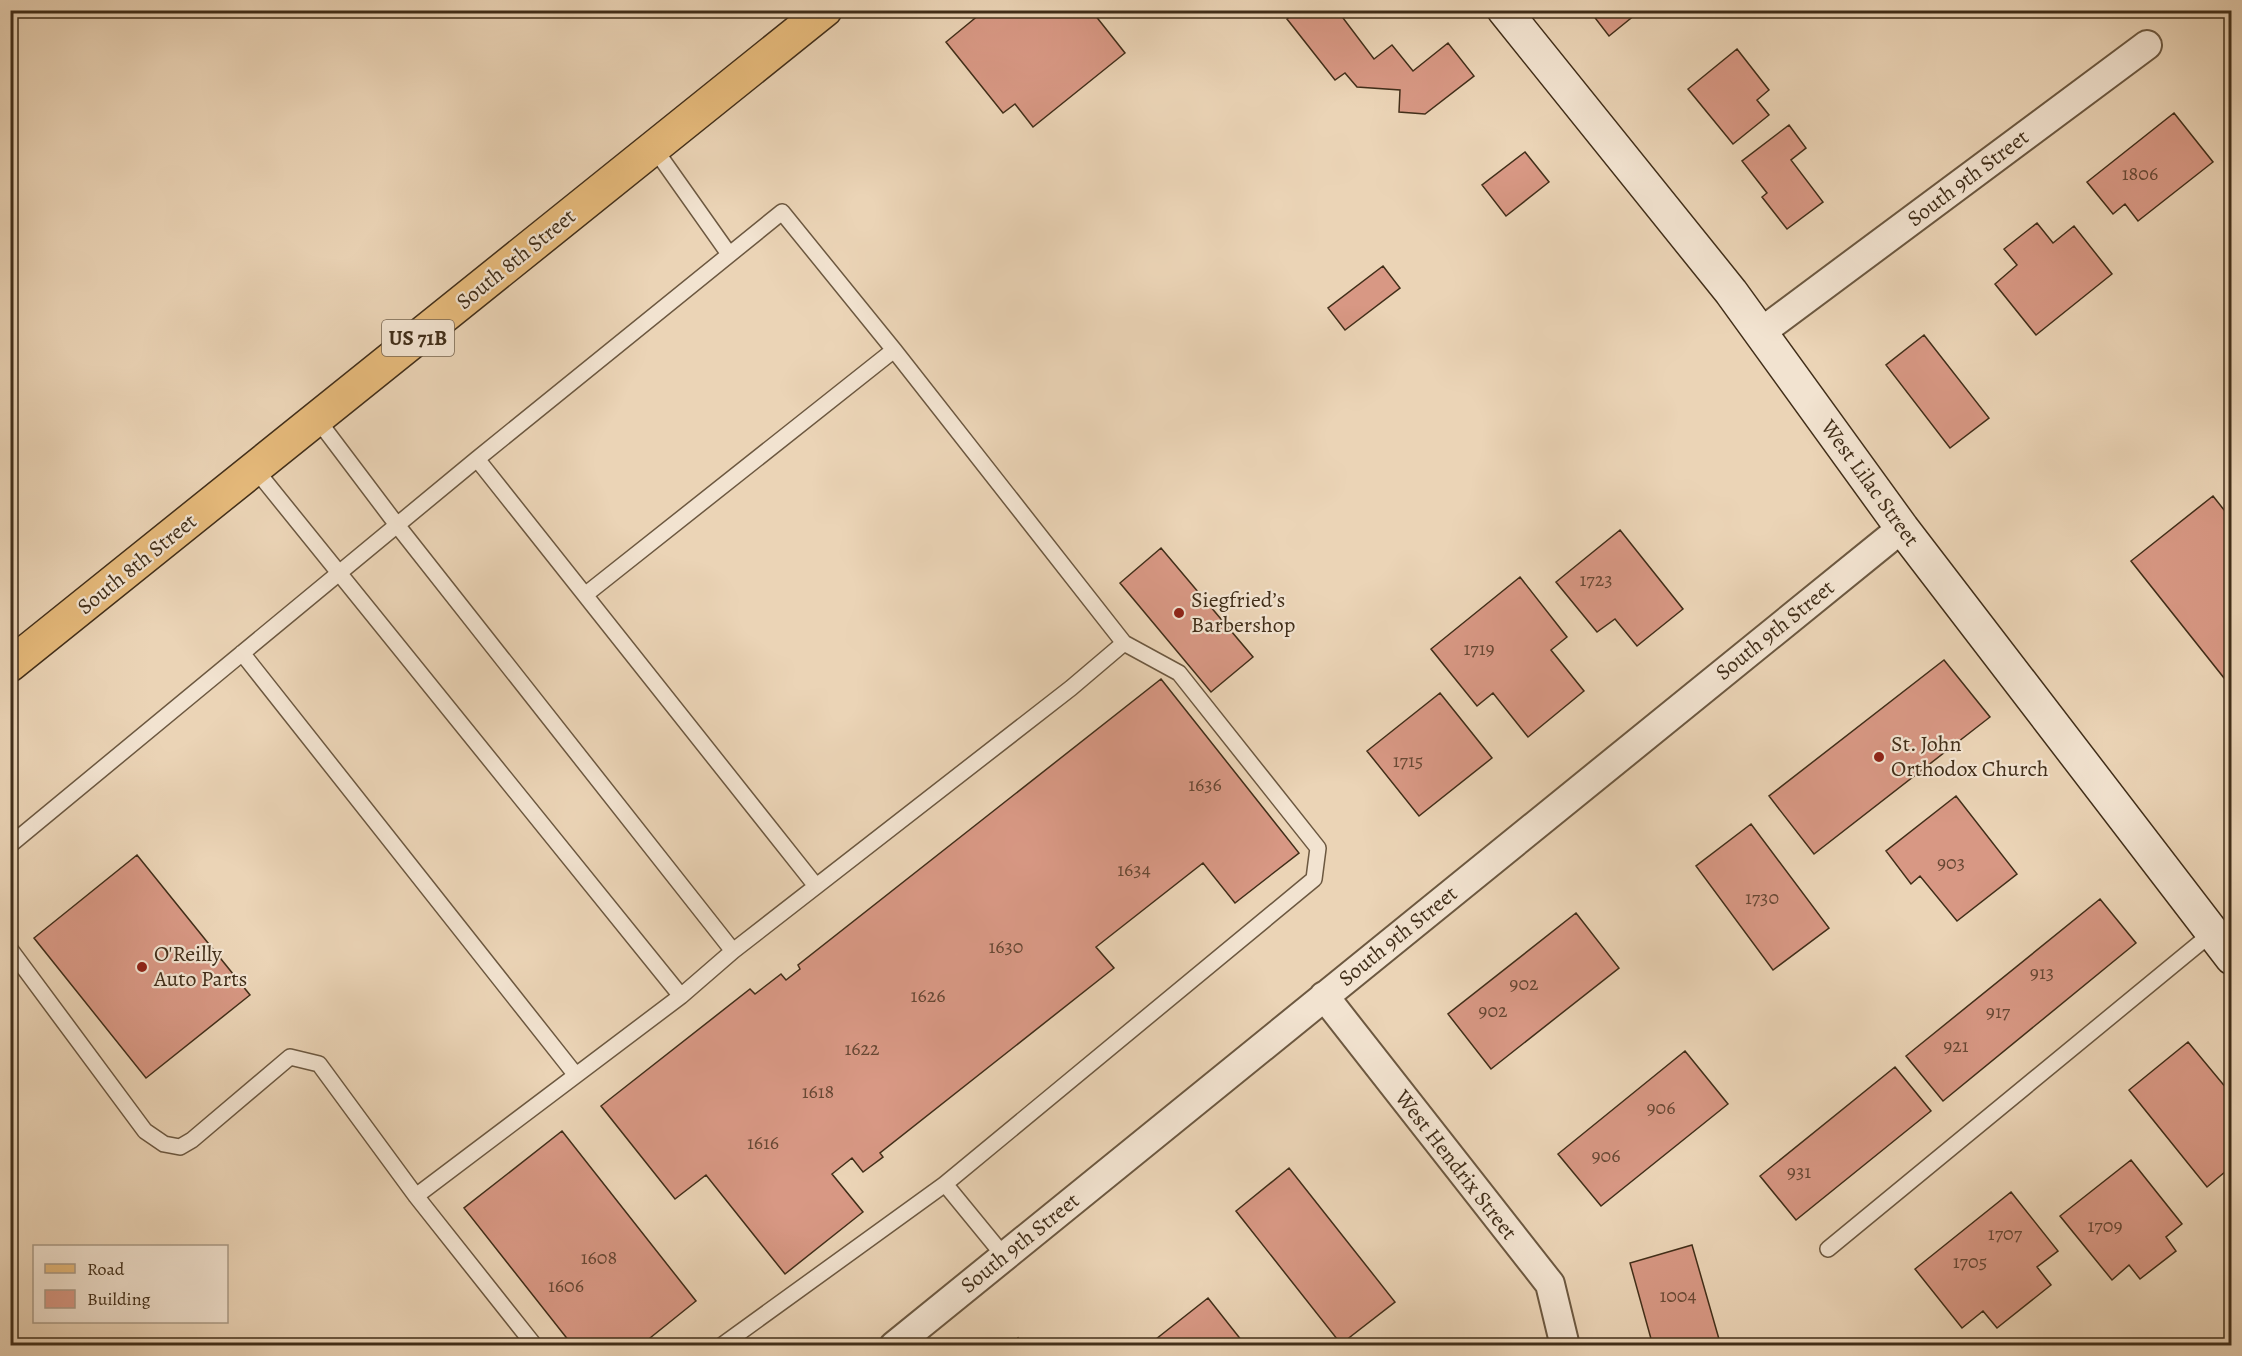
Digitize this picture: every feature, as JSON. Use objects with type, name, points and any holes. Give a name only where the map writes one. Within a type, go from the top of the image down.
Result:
[{"type":"main road","name":"South 8th Street","points":[[10,666],[825,10]]},
{"type":"street","name":"West Lilac Street","points":[[1504,10],[1731,292],[1902,528],[2232,958]]},
{"type":"street","name":"South 9th Street","points":[[1760,333],[2147,45]]},
{"type":"street","name":"South 9th Street","points":[[894,1346],[1902,528]]},
{"type":"street","name":"West Hendrix Street","points":[[1324,996],[1550,1284],[1565,1346]]},
{"type":"lane","points":[[654,148],[729,254]]},
{"type":"lane","points":[[10,845],[477,459],[782,213],[894,350],[1124,643],[1179,673],[1318,848],[1314,879],[945,1184],[720,1346]]},
{"type":"lane","points":[[585,595],[894,350]]},
{"type":"lane","points":[[317,419],[397,525],[733,951]]},
{"type":"lane","points":[[477,459],[816,886]]},
{"type":"lane","points":[[255,469],[681,996]]},
{"type":"lane","points":[[416,1196],[681,996],[733,951],[1071,688],[1124,643]]},
{"type":"lane","points":[[242,653],[575,1074]]},
{"type":"lane","points":[[1828,1249],[2212,933]]},
{"type":"lane","points":[[10,949],[145,1131],[164,1144],[180,1147],[192,1140],[290,1057],[320,1064],[416,1196],[535,1346]]},
{"type":"lane","points":[[945,1184],[1004,1256]]},
{"type":"building","points":[[985,10],[1091,10],[1125,53],[1033,127],[1015,104],[1003,113],[946,42]]},
{"type":"building","points":[[1298,10],[1337,10],[1374,59],[1392,45],[1413,71],[1448,43],[1474,76],[1425,114],[1399,112],[1400,90],[1357,87],[1345,73],[1335,80],[1287,19]]},
{"type":"building","points":[[1589,10],[1641,10],[1609,36]]},
{"type":"building","points":[[1737,49],[1769,90],[1757,100],[1769,115],[1733,144],[1688,89]]},
{"type":"building","points":[[2174,113],[2213,162],[2138,221],[2125,204],[2113,214],[2087,182]]},
{"type":"building","points":[[1789,125],[1806,148],[1791,160],[1823,202],[1787,229],[1762,197],[1767,193],[1742,161]]},
{"type":"building","points":[[1525,152],[1549,182],[1506,216],[1482,185]]},
{"type":"building","points":[[2037,223],[2053,243],[2074,226],[2112,274],[2036,335],[1995,284],[2017,265],[2004,249]]},
{"type":"building","points":[[1383,266],[1400,288],[1345,330],[1328,308]]},
{"type":"building","points":[[1924,335],[1989,418],[1950,448],[1886,365]]},
{"type":"building","points":[[2213,496],[2232,520],[2232,688],[2131,561]]},
{"type":"building","points":[[1620,530],[1683,609],[1637,646],[1615,619],[1597,632],[1556,582]]},
{"type":"building","points":[[1161,548],[1253,657],[1211,692],[1120,583]]},
{"type":"building","points":[[1520,577],[1567,637],[1551,650],[1584,691],[1528,737],[1493,693],[1477,706],[1431,649]]},
{"type":"building","name":"St. John Orthodox Church","points":[[1944,660],[1990,717],[1814,854],[1769,796]]},
{"type":"building","points":[[1161,679],[1299,853],[1235,903],[1203,863],[1096,947],[1114,968],[880,1153],[883,1157],[863,1172],[852,1158],[832,1174],[863,1212],[785,1274],[706,1175],[675,1199],[601,1106],[750,989],[755,994],[781,974],[786,980],[800,969],[798,965]]},
{"type":"building","points":[[1440,693],[1492,758],[1419,816],[1367,751]]},
{"type":"building","points":[[1956,796],[2017,874],[1957,921],[1920,876],[1911,884],[1886,851]]},
{"type":"building","points":[[1751,824],[1829,928],[1773,970],[1696,866]]},
{"type":"building","name":"O'Reilly Auto Parts","points":[[137,855],[250,995],[146,1078],[34,938]]},
{"type":"building","points":[[2100,899],[2136,943],[1943,1101],[1906,1056]]},
{"type":"building","points":[[1576,913],[1619,968],[1491,1069],[1448,1014]]},
{"type":"building","points":[[2188,1042],[2232,1095],[2232,1166],[2207,1187],[2129,1090]]},
{"type":"building","points":[[1685,1051],[1728,1104],[1601,1206],[1558,1154]]},
{"type":"building","points":[[1895,1067],[1931,1111],[1796,1220],[1760,1176]]},
{"type":"building","points":[[562,1131],[696,1301],[640,1346],[573,1346],[464,1208]]},
{"type":"building","points":[[2131,1160],[2182,1224],[2166,1237],[2176,1251],[2140,1279],[2129,1265],[2112,1280],[2060,1216]]},
{"type":"building","points":[[1289,1168],[1395,1302],[1341,1344],[1236,1211]]},
{"type":"building","points":[[2011,1192],[2058,1251],[2037,1267],[2051,1285],[1997,1328],[1983,1311],[1962,1328],[1915,1269]]},
{"type":"building","points":[[1692,1245],[1721,1346],[1653,1346],[1630,1263]]},
{"type":"building","points":[[1208,1298],[1246,1346],[1152,1346],[1151,1343]]},
{"type":"building","points":[[1018,1338],[1023,1346],[1009,1346]]},
{"type":"place","name":"Siegfried’s Barbershop","points":[[1179,613]]},
{"type":"place","name":"St. John Orthodox Church","points":[[1879,757]]},
{"type":"place","name":"O'Reilly Auto Parts","points":[[142,967]]}]
